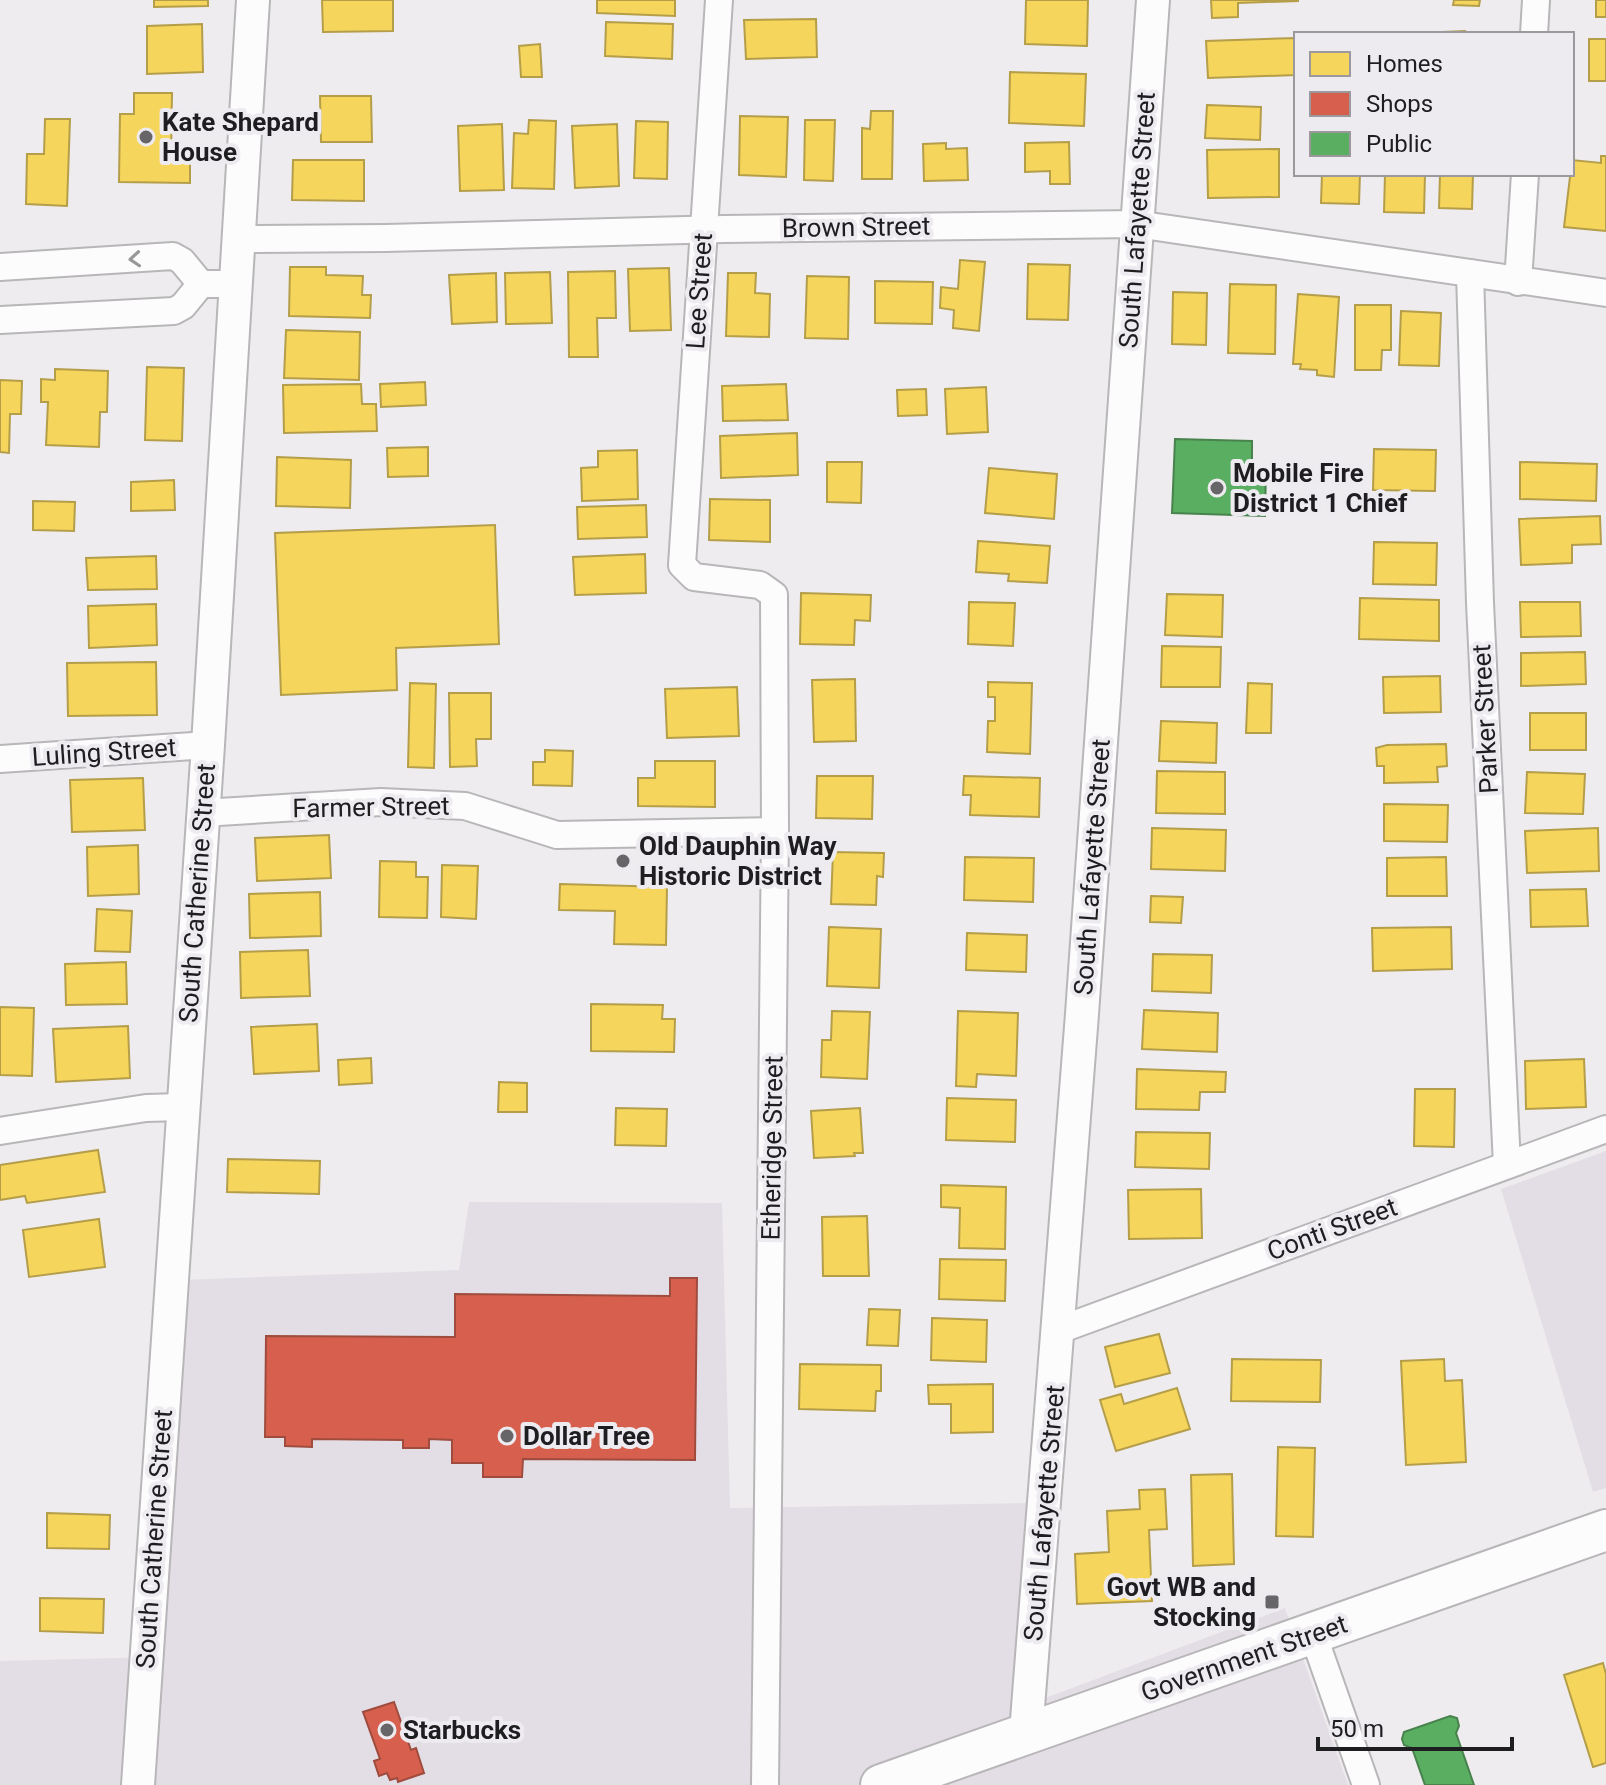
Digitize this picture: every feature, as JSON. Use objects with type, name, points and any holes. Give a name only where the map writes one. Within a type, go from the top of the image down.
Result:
[{"type":"main road","name":"Government Street","points":[[881,1785],[1606,1530]]},
{"type":"street","name":"South Catherine Street","points":[[138,1785],[208,745],[253,0]]},
{"type":"street","name":"Lee Street","points":[[694,577],[682,565],[719,0]]},
{"type":"street","name":"South Lafayette Street","points":[[1026,1733],[1059,1330],[1153,0]]},
{"type":"street","points":[[1534,32],[1536,0]]},
{"type":"street","points":[[1525,176],[1518,282],[1606,293]]},
{"type":"street","name":"Brown Street","points":[[238,239],[1136,224],[1518,282]]},
{"type":"street","points":[[0,267],[173,256],[182,261],[201,284]]},
{"type":"street","name":"Parker Street","points":[[1470,273],[1480,603],[1507,1165]]},
{"type":"street","points":[[201,284],[235,284]]},
{"type":"street","points":[[0,320],[174,311],[183,306],[201,284]]},
{"type":"street","name":"Etheridge Street","points":[[694,577],[760,585],[774,595],[775,831],[765,1785]]},
{"type":"street","name":"Luling Street","points":[[0,759],[208,745]]},
{"type":"street","name":"Farmer Street","points":[[202,813],[381,802],[465,806],[557,835],[775,831]]},
{"type":"street","points":[[0,1131],[146,1108],[182,1107]]},
{"type":"street","name":"Conti Street","points":[[1059,1330],[1606,1129]]},
{"type":"street","points":[[1313,1634],[1366,1785]]},
{"type":"shaded area","points":[[1606,1151],[1606,1488],[1593,1492],[1501,1189]]},
{"type":"shaded area","points":[[469,1202],[722,1203],[730,1508],[1031,1503],[1016,1709],[1285,1608],[1348,1785],[0,1785],[0,1661],[157,1657],[181,1280],[459,1270]]},
{"type":"building: Homes","points":[[154,0],[208,0],[208,6],[154,7]]},
{"type":"building: Homes","points":[[322,0],[393,0],[393,31],[323,32]]},
{"type":"building: Homes","points":[[597,0],[675,0],[675,16],[597,13]]},
{"type":"building: Homes","points":[[1026,0],[1088,0],[1087,46],[1025,44]]},
{"type":"building: Homes","points":[[1211,0],[1298,1],[1238,3],[1238,17],[1212,18]]},
{"type":"building: Homes","points":[[1454,0],[1480,0],[1479,6],[1453,5]]},
{"type":"building: Homes","points":[[1596,0],[1606,0],[1606,17],[1596,17]]},
{"type":"building: Homes","points":[[816,19],[817,57],[746,59],[744,20]]},
{"type":"building: Homes","points":[[606,22],[673,24],[672,59],[605,56]]},
{"type":"building: Homes","points":[[202,24],[203,72],[147,74],[147,26]]},
{"type":"building: Homes","points":[[1294,38],[1294,75],[1208,78],[1206,41]]},
{"type":"building: Homes","points":[[1589,39],[1606,39],[1606,81],[1589,81]]},
{"type":"building: Homes","points":[[540,44],[542,77],[521,77],[519,46]]},
{"type":"building: Homes","points":[[1010,72],[1086,74],[1084,126],[1009,123]]},
{"type":"building: Homes","name":"Kate Shepard House","points":[[134,93],[172,93],[171,161],[190,162],[190,183],[119,182],[120,114],[134,114]]},
{"type":"building: Homes","points":[[320,96],[371,96],[372,142],[321,142]]},
{"type":"building: Homes","points":[[1207,105],[1261,107],[1260,140],[1205,138]]},
{"type":"building: Homes","points":[[871,111],[893,111],[892,179],[862,179],[862,128],[870,129]]},
{"type":"building: Homes","points":[[740,116],[788,117],[786,177],[739,175]]},
{"type":"building: Homes","points":[[45,119],[70,119],[67,206],[26,204],[27,154],[44,154]]},
{"type":"building: Homes","points":[[529,120],[556,121],[554,189],[512,188],[514,133],[528,134]]},
{"type":"building: Homes","points":[[805,120],[835,120],[833,181],[804,180]]},
{"type":"building: Homes","points":[[636,121],[668,122],[667,179],[634,178]]},
{"type":"building: Homes","points":[[502,124],[504,190],[460,191],[458,126]]},
{"type":"building: Homes","points":[[617,124],[619,186],[575,188],[572,126]]},
{"type":"building: Homes","points":[[1069,142],[1070,184],[1050,184],[1050,171],[1025,172],[1025,143]]},
{"type":"building: Homes","points":[[946,143],[946,149],[967,148],[968,180],[924,181],[923,144]]},
{"type":"building: Homes","points":[[1279,149],[1279,197],[1208,198],[1207,150]]},
{"type":"building: Homes","points":[[1601,156],[1606,156],[1606,231],[1564,227],[1574,160],[1601,163]]},
{"type":"building: Homes","points":[[293,160],[364,160],[364,201],[292,200]]},
{"type":"building: Homes","points":[[1322,176],[1360,176],[1359,204],[1321,203]]},
{"type":"building: Homes","points":[[1385,176],[1425,176],[1424,213],[1384,212]]},
{"type":"building: Homes","points":[[1440,176],[1473,176],[1472,209],[1439,208]]},
{"type":"building: Homes","points":[[960,260],[985,262],[979,331],[953,328],[954,310],[940,308],[941,287],[958,289]]},
{"type":"building: Homes","points":[[1028,264],[1070,265],[1068,320],[1027,319]]},
{"type":"building: Homes","points":[[290,267],[326,267],[326,275],[363,276],[362,295],[371,295],[370,318],[289,316]]},
{"type":"building: Homes","points":[[669,268],[671,330],[630,331],[628,269]]},
{"type":"building: Homes","points":[[615,271],[616,318],[597,318],[598,357],[569,357],[568,272]]},
{"type":"building: Homes","points":[[550,272],[552,323],[506,324],[505,273]]},
{"type":"building: Homes","points":[[496,273],[497,322],[452,324],[449,275]]},
{"type":"building: Homes","points":[[728,273],[756,273],[755,293],[770,294],[769,337],[726,336]]},
{"type":"building: Homes","points":[[807,276],[849,277],[848,339],[805,338]]},
{"type":"building: Homes","points":[[875,281],[933,282],[932,324],[875,323]]},
{"type":"building: Homes","points":[[1230,284],[1276,285],[1275,354],[1228,353]]},
{"type":"building: Homes","points":[[1173,292],[1207,293],[1206,345],[1172,344]]},
{"type":"building: Homes","points":[[1298,294],[1339,297],[1334,377],[1317,375],[1317,370],[1300,369],[1301,364],[1293,364]]},
{"type":"building: Homes","points":[[1355,305],[1391,305],[1391,350],[1382,350],[1381,370],[1355,370]]},
{"type":"building: Homes","points":[[1401,311],[1441,313],[1439,366],[1399,365]]},
{"type":"building: Homes","points":[[286,330],[360,332],[359,380],[284,378]]},
{"type":"building: Homes","points":[[147,367],[184,368],[182,441],[145,440]]},
{"type":"building: Homes","points":[[55,369],[108,371],[107,412],[100,412],[99,447],[46,445],[48,402],[41,402],[41,379],[55,380]]},
{"type":"building: Homes","points":[[0,380],[22,381],[21,414],[10,414],[9,453],[0,452]]},
{"type":"building: Homes","points":[[425,382],[426,405],[381,407],[380,384]]},
{"type":"building: Homes","points":[[361,384],[362,404],[376,404],[377,431],[284,433],[283,385]]},
{"type":"building: Homes","points":[[786,384],[788,420],[723,421],[722,386]]},
{"type":"building: Homes","points":[[986,387],[988,432],[947,434],[945,389]]},
{"type":"building: Homes","points":[[926,389],[927,415],[898,416],[897,390]]},
{"type":"building: Homes","points":[[797,433],[798,475],[721,478],[720,436]]},
{"type":"building: Homes","points":[[428,447],[428,476],[388,477],[387,448]]},
{"type":"building: Homes","points":[[1374,449],[1436,450],[1435,491],[1373,490]]},
{"type":"building: Homes","points":[[637,450],[638,499],[582,501],[581,468],[598,467],[598,451]]},
{"type":"building: Homes","points":[[277,457],[351,460],[350,508],[276,506]]},
{"type":"building: Homes","points":[[827,462],[862,462],[861,503],[827,502]]},
{"type":"building: Homes","points":[[1520,462],[1597,464],[1596,501],[1520,499]]},
{"type":"building: Homes","points":[[989,468],[1057,474],[1054,519],[985,513]]},
{"type":"building: Homes","points":[[174,480],[175,510],[131,511],[131,482]]},
{"type":"building: Homes","points":[[710,499],[770,500],[770,542],[709,540]]},
{"type":"building: Homes","points":[[33,501],[75,502],[74,531],[33,530]]},
{"type":"building: Homes","points":[[646,505],[647,537],[578,539],[577,507]]},
{"type":"building: Homes","points":[[1600,516],[1601,544],[1572,545],[1572,563],[1521,565],[1519,519]]},
{"type":"building: Homes","points":[[495,525],[499,644],[396,648],[397,690],[281,695],[275,533]]},
{"type":"building: Homes","points":[[978,541],[1050,546],[1047,583],[1008,581],[1009,574],[976,572]]},
{"type":"building: Homes","points":[[1374,542],[1437,543],[1436,585],[1373,584]]},
{"type":"building: Homes","points":[[645,554],[646,593],[575,595],[573,557]]},
{"type":"building: Homes","points":[[156,556],[157,589],[88,590],[86,558]]},
{"type":"building: Homes","points":[[801,593],[871,595],[870,621],[855,620],[854,645],[800,644]]},
{"type":"building: Homes","points":[[1167,594],[1223,595],[1222,637],[1165,635]]},
{"type":"building: Homes","points":[[1360,598],[1439,600],[1439,641],[1359,639]]},
{"type":"building: Homes","points":[[969,602],[1015,603],[1013,646],[968,644]]},
{"type":"building: Homes","points":[[1520,602],[1580,602],[1581,636],[1521,637]]},
{"type":"building: Homes","points":[[156,604],[157,645],[89,648],[88,606]]},
{"type":"building: Homes","points":[[1162,646],[1221,647],[1220,687],[1161,687]]},
{"type":"building: Homes","points":[[1585,652],[1586,684],[1521,686],[1521,653]]},
{"type":"building: Homes","points":[[156,662],[157,715],[68,716],[67,663]]},
{"type":"building: Homes","points":[[1440,676],[1441,712],[1384,713],[1383,677]]},
{"type":"building: Homes","points":[[855,679],[856,741],[814,742],[812,680]]},
{"type":"building: Homes","points":[[988,682],[1032,683],[1030,754],[987,752],[988,721],[995,721],[995,697],[988,697]]},
{"type":"building: Homes","points":[[410,683],[436,684],[434,768],[408,767]]},
{"type":"building: Homes","points":[[1248,683],[1272,684],[1271,733],[1246,733]]},
{"type":"building: Homes","points":[[737,687],[739,736],[667,738],[665,689]]},
{"type":"building: Homes","points":[[449,693],[491,693],[491,739],[476,739],[477,766],[450,767]]},
{"type":"building: Homes","points":[[1530,713],[1586,713],[1586,750],[1530,750]]},
{"type":"building: Homes","points":[[1161,721],[1217,723],[1216,763],[1159,761]]},
{"type":"building: Homes","points":[[1446,744],[1447,766],[1437,767],[1438,782],[1384,783],[1384,766],[1377,766],[1376,748]]},
{"type":"building: Homes","points":[[545,750],[573,751],[572,786],[533,785],[533,762],[545,762]]},
{"type":"building: Homes","points":[[655,761],[715,761],[715,807],[638,806],[638,778],[655,778]]},
{"type":"building: Homes","points":[[1157,771],[1225,772],[1225,814],[1156,813]]},
{"type":"building: Homes","points":[[1527,772],[1585,774],[1583,814],[1525,813]]},
{"type":"building: Homes","points":[[817,776],[873,776],[872,819],[816,818]]},
{"type":"building: Homes","points":[[964,776],[1040,778],[1039,817],[970,815],[971,795],[963,795]]},
{"type":"building: Homes","points":[[143,778],[145,830],[72,832],[70,780]]},
{"type":"building: Homes","points":[[1384,804],[1448,805],[1447,842],[1384,841]]},
{"type":"building: Homes","points":[[1152,828],[1226,830],[1225,871],[1151,869]]},
{"type":"building: Homes","points":[[1598,828],[1599,871],[1527,873],[1525,831]]},
{"type":"building: Homes","points":[[329,835],[331,878],[257,881],[255,838]]},
{"type":"building: Homes","points":[[138,845],[139,894],[88,896],[87,847]]},
{"type":"building: Homes","points":[[833,852],[884,853],[883,877],[877,876],[876,905],[831,904]]},
{"type":"building: Homes","points":[[965,857],[1034,858],[1033,902],[964,900]]},
{"type":"building: Homes","points":[[1446,857],[1447,896],[1387,896],[1387,858]]},
{"type":"building: Homes","points":[[380,861],[416,862],[416,877],[428,877],[427,918],[379,917]]},
{"type":"building: Homes","points":[[442,865],[478,866],[476,919],[441,917]]},
{"type":"building: Homes","points":[[560,884],[667,887],[666,945],[614,944],[615,911],[559,910]]},
{"type":"building: Homes","points":[[1586,889],[1588,926],[1531,927],[1530,890]]},
{"type":"building: Homes","points":[[320,892],[321,936],[250,938],[249,894]]},
{"type":"building: Homes","points":[[1151,896],[1183,897],[1181,923],[1150,922]]},
{"type":"building: Homes","points":[[97,909],[132,911],[130,952],[95,951]]},
{"type":"building: Homes","points":[[829,927],[881,929],[879,988],[827,986]]},
{"type":"building: Homes","points":[[1451,927],[1452,969],[1373,971],[1372,928]]},
{"type":"building: Homes","points":[[967,933],[1027,935],[1026,972],[966,970]]},
{"type":"building: Homes","points":[[308,950],[310,996],[241,998],[240,952]]},
{"type":"building: Homes","points":[[1153,954],[1212,955],[1211,993],[1152,991]]},
{"type":"building: Homes","points":[[126,962],[127,1004],[66,1005],[65,964]]},
{"type":"building: Homes","points":[[591,1004],[663,1005],[662,1019],[675,1019],[674,1052],[591,1051]]},
{"type":"building: Homes","points":[[0,1007],[34,1008],[32,1076],[0,1075]]},
{"type":"building: Homes","points":[[1144,1010],[1218,1013],[1217,1052],[1142,1049]]},
{"type":"building: Homes","points":[[832,1011],[870,1012],[867,1079],[821,1077],[822,1040],[831,1040]]},
{"type":"building: Homes","points":[[958,1011],[1018,1013],[1016,1076],[977,1074],[976,1087],[956,1086]]},
{"type":"building: Homes","points":[[317,1024],[319,1071],[254,1074],[251,1027]]},
{"type":"building: Homes","points":[[128,1026],[130,1078],[56,1082],[53,1029]]},
{"type":"building: Homes","points":[[371,1058],[372,1083],[339,1085],[338,1060]]},
{"type":"building: Homes","points":[[1584,1059],[1586,1107],[1526,1109],[1525,1061]]},
{"type":"building: Homes","points":[[1137,1069],[1226,1072],[1225,1092],[1200,1092],[1199,1110],[1136,1109]]},
{"type":"building: Homes","points":[[499,1082],[527,1083],[527,1112],[498,1112]]},
{"type":"building: Homes","points":[[1415,1089],[1455,1089],[1454,1147],[1414,1146]]},
{"type":"building: Homes","points":[[947,1098],[1016,1100],[1015,1142],[946,1140]]},
{"type":"building: Homes","points":[[616,1108],[667,1109],[666,1146],[615,1145]]},
{"type":"building: Homes","points":[[860,1108],[863,1153],[814,1158],[811,1111]]},
{"type":"building: Homes","points":[[1136,1132],[1210,1133],[1209,1169],[1135,1167]]},
{"type":"building: Homes","points":[[98,1150],[105,1192],[27,1203],[25,1196],[0,1200],[0,1165]]},
{"type":"building: Homes","points":[[228,1159],[320,1161],[319,1194],[227,1192]]},
{"type":"building: Homes","points":[[941,1185],[1006,1187],[1005,1249],[959,1248],[960,1208],[941,1207]]},
{"type":"building: Homes","points":[[1201,1189],[1202,1238],[1129,1239],[1128,1190]]},
{"type":"building: Homes","points":[[867,1216],[869,1276],[823,1276],[822,1217]]},
{"type":"building: Homes","points":[[99,1219],[105,1267],[29,1277],[23,1230]]},
{"type":"building: Homes","points":[[940,1259],[1006,1260],[1005,1301],[939,1299]]},
{"type":"building: Homes","points":[[869,1309],[900,1310],[898,1346],[867,1345]]},
{"type":"building: Homes","points":[[932,1318],[987,1320],[986,1362],[931,1360]]},
{"type":"building: Homes","points":[[1159,1334],[1170,1373],[1115,1387],[1105,1347]]},
{"type":"building: Homes","points":[[1232,1359],[1321,1360],[1320,1402],[1231,1401]]},
{"type":"building: Homes","points":[[1444,1359],[1445,1381],[1462,1380],[1466,1462],[1406,1465],[1401,1361]]},
{"type":"building: Homes","points":[[800,1364],[881,1365],[881,1391],[876,1391],[875,1411],[799,1409]]},
{"type":"building: Homes","points":[[993,1384],[993,1432],[951,1433],[951,1404],[929,1404],[928,1385]]},
{"type":"building: Homes","points":[[1177,1388],[1190,1429],[1116,1451],[1100,1400],[1121,1394],[1124,1404]]},
{"type":"building: Homes","points":[[1278,1447],[1315,1448],[1313,1537],[1276,1536]]},
{"type":"building: Homes","points":[[1232,1474],[1234,1564],[1193,1566],[1191,1475]]},
{"type":"building: Homes","points":[[1165,1489],[1167,1529],[1149,1530],[1152,1601],[1077,1604],[1075,1554],[1109,1552],[1107,1511],[1140,1509],[1139,1490]]},
{"type":"building: Homes","points":[[47,1513],[110,1515],[109,1549],[47,1548]]},
{"type":"building: Homes","points":[[40,1598],[104,1599],[103,1633],[40,1631]]},
{"type":"building: Homes","points":[[1603,1663],[1606,1674],[1606,1763],[1593,1767],[1564,1675]]},
{"type":"building: Shops","points":[[670,1278],[697,1278],[695,1460],[523,1459],[522,1477],[483,1477],[483,1463],[452,1463],[452,1440],[429,1439],[429,1448],[403,1448],[403,1440],[312,1439],[312,1447],[285,1446],[285,1437],[265,1437],[266,1336],[455,1337],[455,1294],[670,1296]]},
{"type":"building: Shops","name":"Starbucks","points":[[394,1702],[411,1750],[416,1748],[424,1773],[398,1782],[397,1778],[390,1780],[387,1773],[379,1776],[374,1761],[380,1759],[363,1712]]},
{"type":"building: Public","points":[[1175,439],[1252,441],[1252,467],[1266,467],[1265,516],[1172,513]]},
{"type":"building: Public","points":[[1450,1716],[1457,1718],[1459,1726],[1456,1733],[1474,1785],[1425,1785],[1412,1748],[1404,1745],[1404,1732]]},
{"type":"place","name":"Kate Shepard House","points":[[146,137]]},
{"type":"place","name":"Mobile Fire District 1 Chief","points":[[1217,488]]},
{"type":"place","name":"Old Dauphin Way Historic District","points":[[623,861]]},
{"type":"place","name":"Dollar Tree","points":[[507,1436]]},
{"type":"place","name":"Govt WB and Stocking","points":[[1272,1602]]},
{"type":"place","name":"Starbucks","points":[[387,1730]]}]
